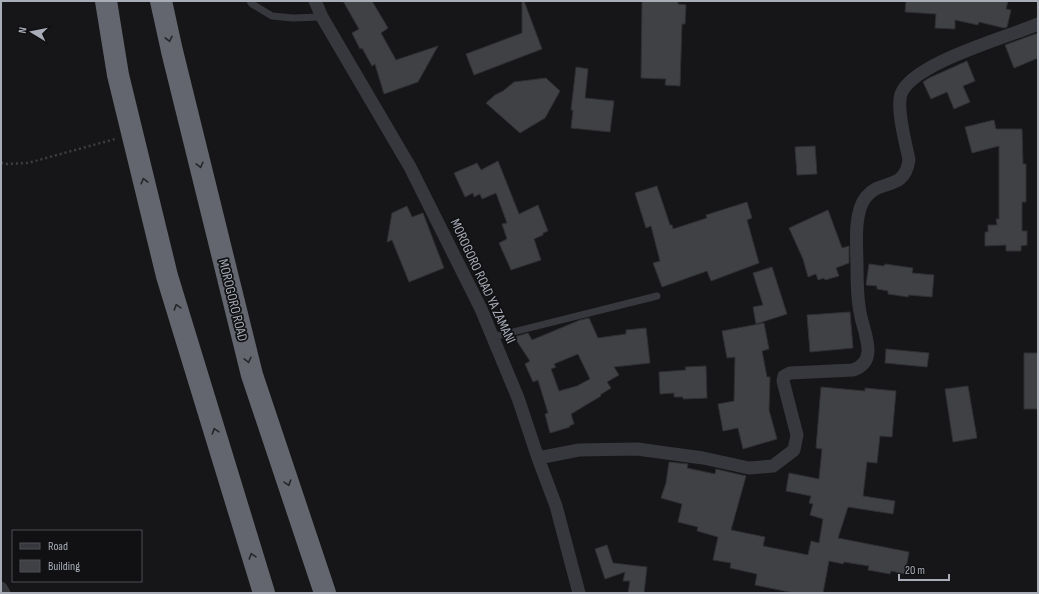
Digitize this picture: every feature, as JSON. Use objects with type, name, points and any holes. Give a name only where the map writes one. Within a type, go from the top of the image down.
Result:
[{"type":"highway","points":[[106,1],[118,75],[167,276],[264,593]]},
{"type":"highway","name":"MOROGORO ROAD","points":[[161,1],[252,375],[325,593]]},
{"type":"street","name":"MOROGORO ROAD YA ZAMANI","points":[[315,1],[322,17],[410,167],[481,309],[518,398],[556,506],[579,593]]},
{"type":"street","points":[[538,458],[579,450],[637,449],[703,458],[749,468],[773,466],[794,450],[797,435],[783,381],[784,376],[790,373],[853,370],[862,366],[868,356],[868,344],[859,311],[857,284],[858,216],[866,198],[874,191],[900,179],[905,174],[908,167],[909,160],[900,111],[901,94],[905,87],[916,77],[938,63],[1038,24]]},
{"type":"street","points":[[1,588],[4,593]]},
{"type":"lane","points":[[250,1],[252,4],[272,16],[293,18],[322,17]]},
{"type":"lane","points":[[493,337],[657,296]]},
{"type":"path","points":[[1,163],[28,163],[132,135]]},
{"type":"building","points":[[343,1],[372,1],[388,28],[381,33],[396,60],[438,46],[418,82],[384,94],[375,64],[372,66],[362,48],[360,49],[352,33],[359,29]]},
{"type":"building","points":[[522,1],[524,1],[542,49],[474,75],[466,54],[522,33]]},
{"type":"building","points":[[642,1],[678,1],[678,4],[686,5],[685,24],[682,24],[680,86],[665,85],[666,79],[641,78]]},
{"type":"building","points":[[906,1],[1008,1],[1006,9],[1011,10],[1007,27],[1004,28],[979,22],[978,25],[955,20],[955,29],[935,28],[936,14],[905,12]]},
{"type":"building","points":[[1038,33],[1038,58],[1014,68],[1005,45]]},
{"type":"building","points":[[967,61],[975,81],[963,86],[970,102],[954,109],[947,92],[931,99],[923,82]]},
{"type":"building","points":[[576,67],[588,69],[585,98],[614,101],[610,132],[571,128],[573,110],[571,110]]},
{"type":"building","points":[[546,78],[560,91],[545,118],[520,133],[486,103],[514,82]]},
{"type":"building","points":[[994,120],[996,129],[1022,129],[1023,164],[1026,164],[1026,202],[1022,202],[1022,231],[1027,231],[1027,245],[1021,246],[1021,251],[1006,251],[1006,245],[985,246],[985,232],[988,232],[988,225],[997,225],[996,219],[999,219],[999,146],[972,153],[965,127]]},
{"type":"building","points":[[815,146],[817,174],[797,175],[795,147]]},
{"type":"building","points":[[498,161],[519,214],[538,205],[548,231],[534,239],[541,260],[511,270],[499,243],[507,239],[502,224],[507,223],[496,193],[482,199],[480,194],[474,197],[473,193],[465,197],[454,173],[477,163],[481,170]]},
{"type":"building","points":[[657,186],[670,225],[672,225],[673,229],[707,218],[706,215],[747,202],[752,218],[747,220],[759,263],[711,281],[707,271],[662,287],[653,263],[660,261],[651,226],[646,228],[635,193]]},
{"type":"building","points":[[407,206],[412,217],[423,213],[444,268],[409,282],[392,240],[387,242],[392,213]]},
{"type":"building","points":[[828,210],[842,248],[849,246],[849,263],[836,268],[839,276],[825,280],[824,278],[818,280],[816,274],[808,277],[803,259],[789,228]]},
{"type":"building","points":[[869,264],[884,266],[885,264],[913,268],[912,273],[934,275],[932,297],[909,295],[908,297],[888,294],[888,291],[877,289],[877,286],[866,285]]},
{"type":"building","points":[[772,267],[787,314],[756,324],[753,307],[763,305],[753,273]]},
{"type":"building","points":[[850,312],[853,348],[810,352],[807,315]]},
{"type":"building","points":[[589,318],[598,338],[626,334],[626,330],[646,328],[650,363],[614,367],[619,375],[607,382],[611,388],[600,395],[601,396],[571,414],[574,424],[569,426],[570,427],[550,433],[545,414],[548,413],[538,380],[533,382],[525,364],[530,361],[514,337],[528,333],[532,340],[580,320]],"holes":[[[578,354],[590,379],[577,386],[559,391],[551,369],[556,367],[554,364]]]},
{"type":"building","points":[[764,323],[769,349],[762,351],[767,377],[770,377],[769,410],[777,439],[743,449],[738,428],[723,431],[718,404],[734,401],[735,357],[727,358],[722,331]]},
{"type":"building","points":[[886,349],[929,353],[927,367],[885,363]]},
{"type":"building","points":[[1024,353],[1038,353],[1038,409],[1024,409]]},
{"type":"building","points":[[706,366],[707,398],[683,399],[683,397],[674,397],[674,393],[660,394],[659,372],[686,370],[685,367]]},
{"type":"building","points":[[968,386],[977,438],[953,442],[945,389]]},
{"type":"building","points":[[821,387],[865,391],[865,388],[896,391],[892,437],[880,436],[877,463],[867,462],[863,496],[895,501],[893,514],[848,507],[838,538],[909,552],[905,574],[891,571],[890,574],[868,570],[869,566],[844,562],[843,564],[829,561],[823,593],[794,593],[755,585],[757,574],[730,568],[731,563],[713,560],[718,537],[697,531],[698,527],[678,522],[682,504],[661,498],[666,483],[669,462],[688,464],[687,468],[715,474],[716,469],[746,476],[731,530],[765,537],[763,546],[808,555],[811,541],[819,543],[823,519],[810,515],[813,504],[809,503],[811,496],[786,491],[789,473],[819,479],[822,449],[816,448]]},
{"type":"building","points":[[607,545],[613,563],[647,567],[644,593],[628,593],[630,581],[623,581],[625,572],[605,579],[595,549]]}]
